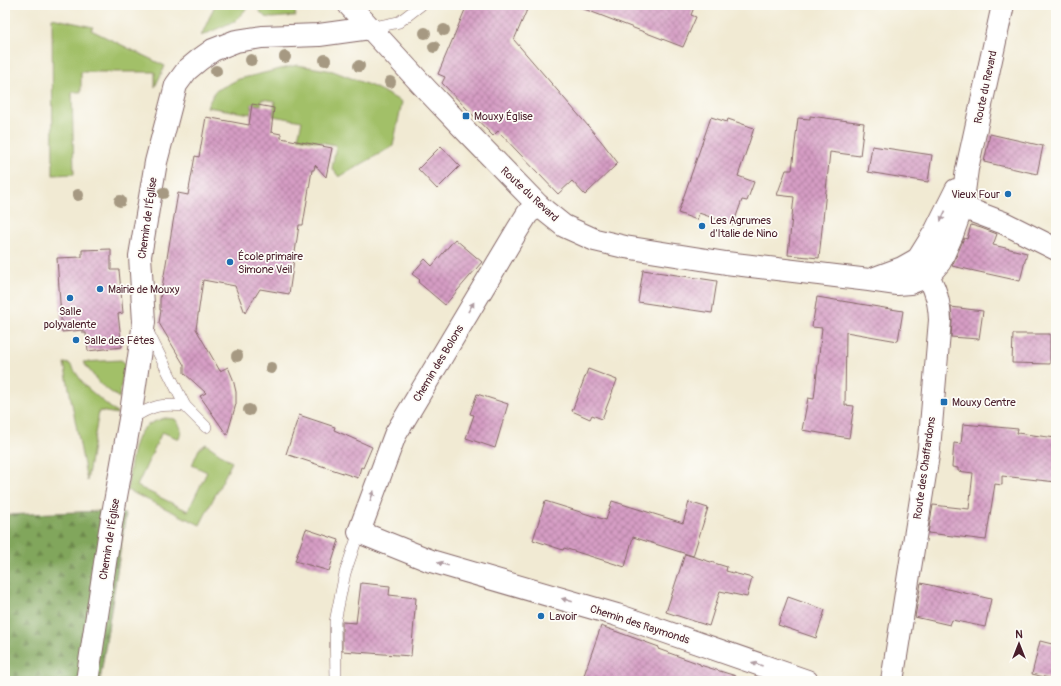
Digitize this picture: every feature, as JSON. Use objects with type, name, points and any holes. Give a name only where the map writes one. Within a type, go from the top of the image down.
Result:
[{"type":"street","name":"Route du Revard","points":[[349,5],[426,90],[539,206],[564,226],[595,240],[625,247],[726,263],[897,284],[910,283],[923,267],[936,230],[967,169]]},
{"type":"street","name":"Route du Revard","points":[[923,267],[940,262],[962,207],[967,169],[1003,5]]},
{"type":"street","name":"Chemin de l'Église","points":[[87,681],[110,530],[130,419],[144,322],[140,256],[156,162],[176,86],[187,70],[213,50],[236,41],[262,37],[319,35],[370,28]]},
{"type":"street","name":"Chemin des Bolons","points":[[359,532],[395,435],[528,213],[539,206]]},
{"type":"street","points":[[962,207],[1004,224],[1056,249]]},
{"type":"street","name":"Route des Chaffardons","points":[[892,681],[929,442],[940,320],[939,304],[932,283],[923,267]]},
{"type":"street","name":"Chemin des Raymonds","points":[[359,532],[430,561],[617,615],[807,681]]},
{"type":"lane","points":[[370,28],[399,22],[421,5]]},
{"type":"lane","points":[[144,322],[185,406],[206,427]]},
{"type":"lane","points":[[130,419],[145,410],[164,404],[185,406]]},
{"type":"lane","points":[[336,681],[335,622],[344,573],[359,532]]},
{"type":"green space","points":[[215,5],[250,5],[235,21],[201,36]]},
{"type":"green space","points":[[259,5],[293,5],[296,16],[272,18],[265,17],[260,12]]},
{"type":"green space","points":[[52,18],[93,27],[91,30],[165,66],[155,87],[155,72],[81,72],[81,92],[72,92],[74,174],[53,175]]},
{"type":"green space","points":[[297,65],[333,71],[374,87],[402,102],[393,146],[339,177],[332,168],[336,145],[298,138],[302,121],[273,116],[275,101],[262,99],[261,105],[252,104],[251,114],[207,107],[215,91],[239,79]]},
{"type":"green space","points":[[121,360],[125,363],[119,398],[100,384],[83,362]]},
{"type":"green space","points":[[64,363],[70,364],[85,386],[118,414],[99,411],[87,481]]},
{"type":"green space","points":[[165,418],[175,419],[179,425],[181,431],[179,439],[162,432],[137,486],[188,511],[207,472],[192,465],[199,449],[206,444],[232,462],[200,525],[127,490],[132,458],[139,434],[148,425]]},
{"type":"green space","points":[[101,511],[126,514],[100,681],[5,681],[5,515]]},
{"type":"building","points":[[467,5],[529,5],[514,40],[601,141],[618,163],[585,195],[572,181],[558,194],[498,131],[493,136],[442,83],[445,77],[438,74]]},
{"type":"building","points":[[580,5],[695,5],[691,15],[696,17],[683,47],[579,7]]},
{"type":"building","name":"École primaire Simone Veil","points":[[252,104],[274,108],[271,132],[281,134],[281,138],[332,148],[326,177],[315,165],[314,170],[312,170],[303,225],[299,225],[289,294],[260,289],[245,313],[235,286],[203,280],[196,329],[220,371],[228,367],[236,392],[236,404],[227,435],[200,396],[206,393],[184,373],[184,365],[159,323],[161,310],[160,299],[178,193],[188,195],[195,156],[199,157],[206,117],[249,125]]},
{"type":"building","points":[[810,116],[864,123],[860,156],[830,152],[819,258],[788,255],[794,197],[777,195],[786,170],[792,170],[798,118],[810,119]]},
{"type":"building","points":[[711,117],[727,122],[728,119],[754,128],[738,176],[754,182],[747,201],[742,200],[733,225],[699,213],[697,220],[678,213]]},
{"type":"building","points":[[990,134],[1043,146],[1037,174],[984,162]]},
{"type":"building","points":[[441,146],[460,166],[437,189],[418,169]]},
{"type":"building","points":[[872,146],[932,155],[928,182],[868,172]]},
{"type":"building","points":[[971,225],[997,234],[993,245],[1027,253],[1020,281],[952,266],[964,238],[967,239]]},
{"type":"building","points":[[455,239],[482,262],[445,305],[418,282],[420,280],[412,274],[425,259],[432,266]]},
{"type":"building","name":"Mairie de Mouxy","points":[[111,249],[111,270],[119,270],[123,313],[118,314],[122,347],[88,351],[86,333],[83,333],[83,330],[62,332],[57,258],[82,257],[82,250]]},
{"type":"building","points":[[643,270],[717,281],[712,313],[638,302]]},
{"type":"building","points":[[817,297],[903,311],[898,341],[846,332],[845,405],[854,406],[849,438],[802,430],[808,398],[814,399],[822,328],[812,327]]},
{"type":"building","points":[[951,307],[983,311],[979,339],[951,337]]},
{"type":"building","points":[[1013,334],[1050,334],[1050,364],[1012,363]]},
{"type":"building","points":[[588,369],[617,380],[602,419],[592,415],[590,419],[572,411]]},
{"type":"building","points":[[477,394],[508,404],[495,448],[466,438],[474,415],[470,414]]},
{"type":"building","points":[[299,415],[335,427],[334,430],[372,447],[363,468],[361,467],[358,478],[286,454]]},
{"type":"building","points":[[963,424],[1018,429],[1017,433],[1056,438],[1056,482],[1002,476],[1002,485],[995,484],[986,540],[928,533],[933,505],[969,509],[973,473],[958,471],[958,468],[952,467],[954,443],[961,444]]},
{"type":"building","points":[[545,501],[606,520],[612,501],[683,523],[689,502],[708,508],[693,556],[633,537],[625,567],[533,540]]},
{"type":"building","points":[[306,529],[339,540],[329,571],[295,561]]},
{"type":"building","points":[[685,554],[727,567],[726,571],[752,578],[747,597],[720,591],[709,626],[666,612]]},
{"type":"building","points":[[361,583],[390,586],[389,595],[416,598],[411,656],[342,651],[342,622],[356,623]]},
{"type":"building","points":[[921,583],[991,599],[985,627],[952,620],[950,625],[915,617]]},
{"type":"building","points":[[788,597],[825,610],[816,638],[778,625]]},
{"type":"building","points":[[601,626],[659,647],[658,649],[700,665],[736,676],[735,681],[582,681]]},
{"type":"building","points":[[1040,641],[1056,645],[1056,680],[1032,674]]},
{"type":"place","name":"Mouxy Église","points":[[466,116]]},
{"type":"place","name":"Vieux Four","points":[[1008,194]]},
{"type":"place","name":"Les Agrumes d'Italie de Nino","points":[[702,226]]},
{"type":"place","name":"École primaire Simone Veil","points":[[230,262]]},
{"type":"place","name":"Mairie de Mouxy","points":[[100,289]]},
{"type":"place","name":"Salle polyvalente","points":[[70,298]]},
{"type":"place","name":"Salle des Fêtes","points":[[76,340]]},
{"type":"place","name":"Mouxy Centre","points":[[944,402]]},
{"type":"place","name":"Lavoir","points":[[541,616]]}]
